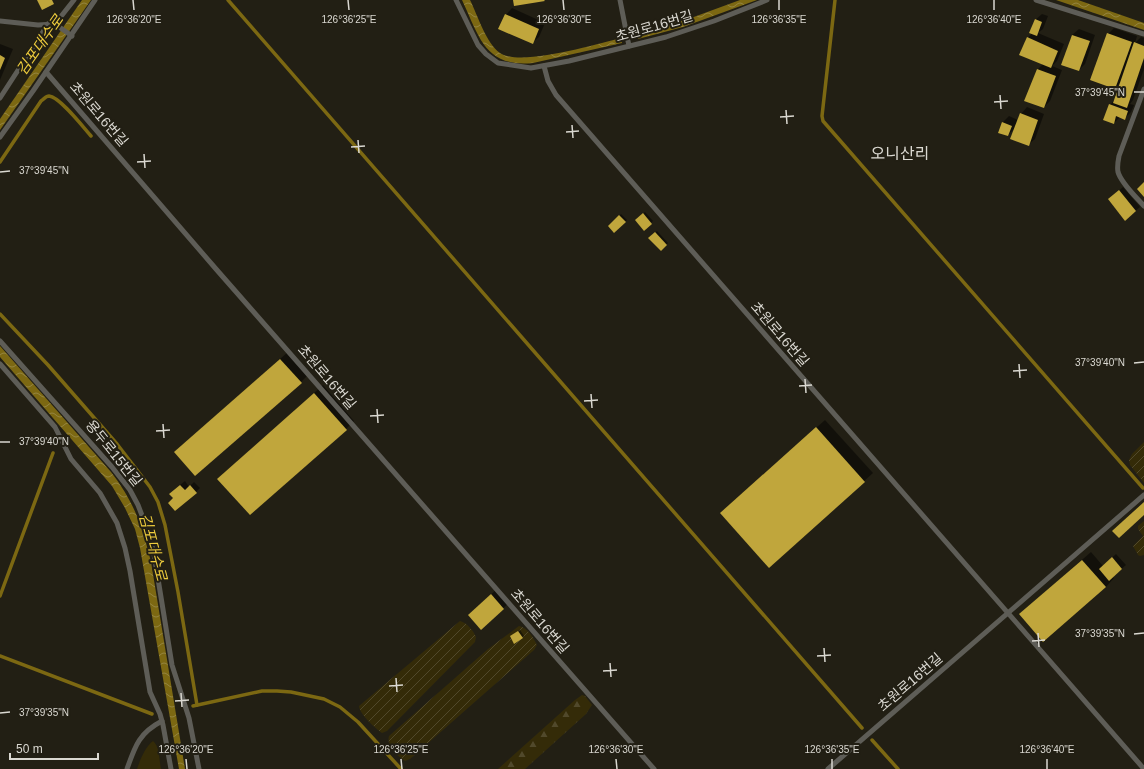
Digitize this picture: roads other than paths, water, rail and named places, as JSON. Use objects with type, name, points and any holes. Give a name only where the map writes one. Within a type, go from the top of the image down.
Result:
[{"type":"lane","points":[[55,24],[74,0]]},
{"type":"lane","points":[[0,137],[72,36],[95,0]]},
{"type":"lane","name":"초원로16번길","points":[[456,0],[478,45],[486,54],[498,63],[531,68],[569,61],[680,33],[767,0]]},
{"type":"lane","points":[[620,0],[629,46]]},
{"type":"lane","points":[[1036,0],[1144,34]]},
{"type":"lane","points":[[0,21],[38,25],[55,24],[72,36]]},
{"type":"lane","points":[[0,98],[48,24]]},
{"type":"lane","name":"초원로16번길","points":[[544,66],[548,81],[556,96],[1007,613]]},
{"type":"lane","name":"초원로16번길","points":[[46,72],[654,769]]},
{"type":"lane","points":[[1144,89],[1119,156],[1118,165],[1118,172],[1122,180],[1144,206]]},
{"type":"lane","name":"용두로15번길","points":[[0,341],[112,467],[130,490],[138,505],[148,531],[154,554],[172,665],[189,718],[199,769]]},
{"type":"lane","points":[[0,364],[55,427],[71,459],[100,493],[117,523],[130,571],[150,692],[162,721],[171,769]]},
{"type":"lane","name":"초원로16번길","points":[[828,769],[1144,494]]},
{"type":"lane","points":[[1007,613],[1144,769]]},
{"type":"lane","points":[[127,769],[140,738],[152,726],[162,721]]},
{"type":"water","points":[[82,0],[91,0],[0,130],[0,119]]},
{"type":"water","points":[[462,0],[470,0],[486,36],[495,49],[510,57],[541,56],[559,53],[621,38],[622,43],[533,63],[517,63],[504,60],[494,55],[479,37]]},
{"type":"water","points":[[740,0],[757,0],[683,27],[638,39],[637,34],[691,18]]},
{"type":"water","points":[[1056,0],[1078,0],[1144,23],[1144,30]]},
{"type":"water","points":[[0,346],[111,472],[126,494],[136,514],[151,562],[185,769],[179,769],[140,548],[135,529],[112,486],[0,357]]},
{"type":"waterway","points":[[228,0],[862,728]]},
{"type":"waterway","points":[[835,0],[822,116],[823,121],[1143,488]]},
{"type":"waterway","points":[[0,162],[41,101],[48,96],[59,101],[91,136]]},
{"type":"waterway","name":"김포대수로","points":[[0,314],[48,365],[117,444],[150,487],[158,502],[165,525],[178,592],[197,705]]},
{"type":"waterway","points":[[0,596],[53,453]]},
{"type":"waterway","points":[[0,656],[152,714]]},
{"type":"waterway","points":[[193,706],[262,691],[291,692],[324,699],[340,707],[358,722],[401,769]]},
{"type":"waterway","points":[[872,740],[898,769]]},
{"type":"district","name":"오니산리","points":[[900,153]]}]
